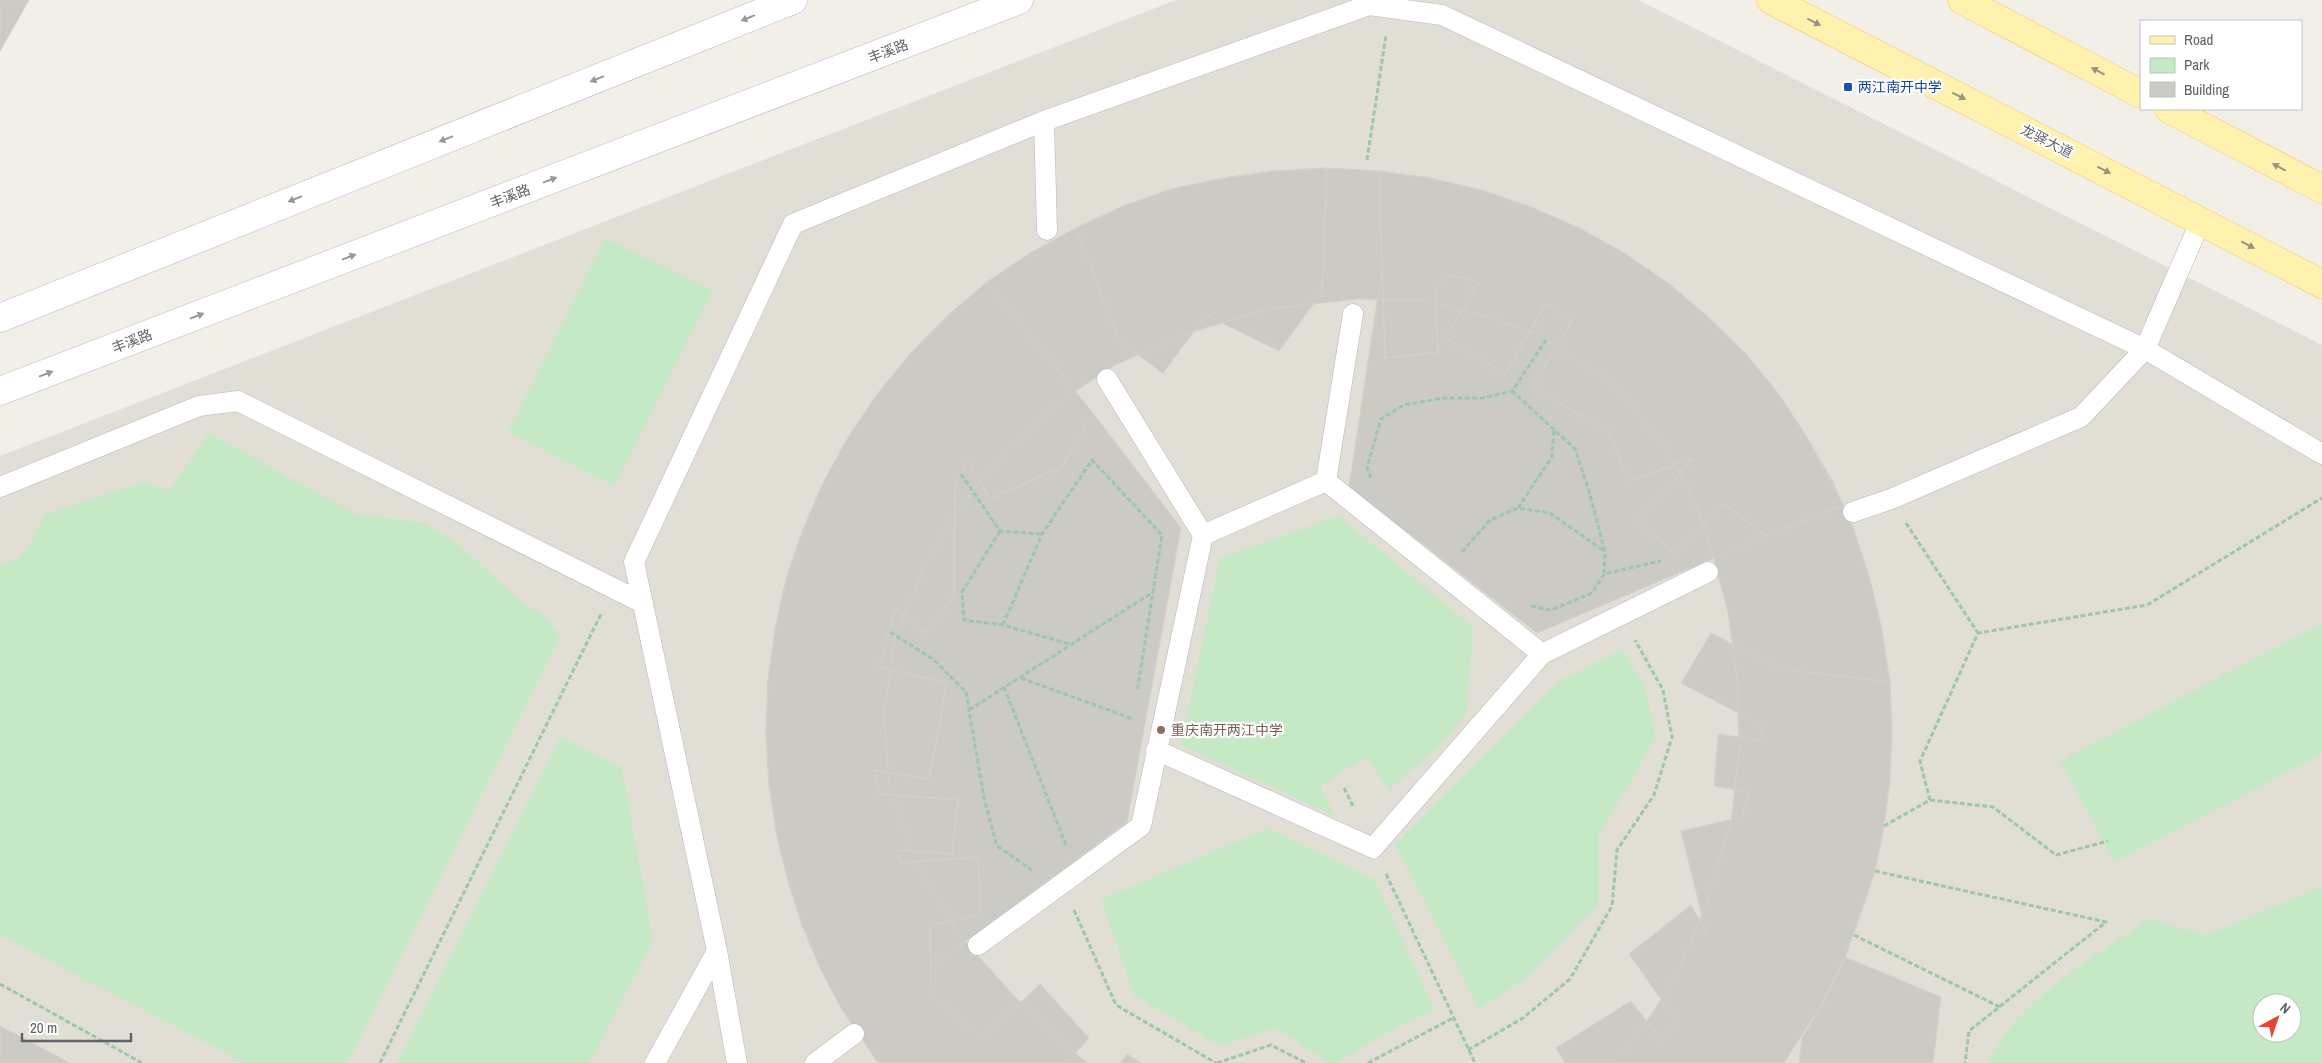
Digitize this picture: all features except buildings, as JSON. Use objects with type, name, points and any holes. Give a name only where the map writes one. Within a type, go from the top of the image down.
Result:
[{"type":"main road","points":[[0,318],[793,0]]},
{"type":"main road","name":"丰溪路","points":[[0,391],[1019,0]]},
{"type":"main road","name":"龙驿大道","points":[[1771,0],[2322,284]]},
{"type":"main road","points":[[1962,0],[2140,93]]},
{"type":"main road","points":[[2171,110],[2322,189]]},
{"type":"lane","points":[[737,1063],[717,952],[634,562],[794,224],[1044,121],[1369,5],[1442,15],[2145,349],[2322,454]]},
{"type":"lane","points":[[1044,121],[1047,230]]},
{"type":"lane","points":[[1853,512],[1891,499],[2081,417],[2145,349],[2201,220]]},
{"type":"lane","points":[[1326,481],[1353,314]]},
{"type":"lane","points":[[978,945],[1141,826],[1203,535],[1107,379]]},
{"type":"lane","points":[[0,487],[199,406],[238,400],[642,603]]},
{"type":"lane","points":[[1203,535],[1326,481]]},
{"type":"lane","points":[[1326,481],[1542,654]]},
{"type":"lane","points":[[1156,750],[1374,848],[1542,654],[1708,572]]},
{"type":"lane","points":[[655,1063],[717,952]]},
{"type":"lane","points":[[815,1063],[854,1034]]},
{"type":"path","points":[[1367,160],[1390,8]]},
{"type":"path","points":[[1372,480],[1367,467],[1381,419],[1404,405],[1444,398],[1483,398],[1512,391],[1546,340]]},
{"type":"path","points":[[1512,391],[1575,449],[1589,491],[1605,552],[1604,574],[1592,593],[1551,610],[1525,604]]},
{"type":"path","points":[[1518,508],[1552,457],[1554,428]]},
{"type":"path","points":[[1003,625],[1042,534],[1092,460],[1162,535],[1136,699]]},
{"type":"path","points":[[961,474],[1000,531]]},
{"type":"path","points":[[1978,632],[2147,605],[2322,498]]},
{"type":"path","points":[[1891,499],[1978,632]]},
{"type":"path","points":[[1468,559],[1461,553],[1490,520],[1518,508],[1550,513],[1605,552]]},
{"type":"path","points":[[1000,531],[1042,534]]},
{"type":"path","points":[[1000,531],[962,592],[964,620],[1003,625],[1073,645]]},
{"type":"path","points":[[1604,574],[1670,559]]},
{"type":"path","points":[[380,1063],[613,589]]},
{"type":"path","points":[[969,710],[1153,592]]},
{"type":"path","points":[[1468,1050],[1523,1018],[1570,979],[1612,906],[1617,850],[1654,795],[1672,737],[1663,690],[1621,615]]},
{"type":"path","points":[[890,632],[933,659],[966,692],[984,800],[997,846],[1037,874]]},
{"type":"path","points":[[1930,800],[1920,761],[1978,632]]},
{"type":"path","points":[[1021,677],[1133,719]]},
{"type":"path","points":[[1004,687],[1068,852]]},
{"type":"path","points":[[1131,728],[1134,709]]},
{"type":"path","points":[[1344,788],[1475,1063]]},
{"type":"path","points":[[1884,826],[1930,800],[1993,807],[2056,855],[2108,840]]},
{"type":"path","points":[[1875,870],[2106,922],[1970,1031],[1965,1063]]},
{"type":"path","points":[[1063,884],[1116,1005],[1216,1063],[1271,1045],[1306,1063]]},
{"type":"path","points":[[1854,935],[2000,1007]]},
{"type":"path","points":[[0,984],[142,1063]]},
{"type":"path","points":[[1368,1063],[1453,1018]]},
{"type":"shaded area","name":"重庆南开两江中学","points":[[1176,0],[1638,0],[2322,345],[2322,1063],[0,1063],[0,456]]},
{"type":"green space","points":[[605,238],[712,291],[614,486],[508,432]]},
{"type":"green space","points":[[209,433],[356,514],[424,523],[456,542],[517,598],[548,619],[560,637],[348,1063],[245,1063],[0,935],[0,565],[22,557],[46,514],[144,482],[169,491]]},
{"type":"green space","points":[[1339,516],[1473,627],[1466,714],[1444,742],[1389,790],[1366,757],[1320,786],[1335,816],[1181,745],[1220,558]]},
{"type":"green space","points":[[2322,623],[2322,754],[2115,862],[2060,761]]},
{"type":"green space","points":[[1622,649],[1644,685],[1656,738],[1598,836],[1599,903],[1522,981],[1479,1009],[1395,844],[1558,682]]},
{"type":"green space","points":[[560,736],[622,768],[653,941],[589,1063],[397,1063]]},
{"type":"green space","points":[[1268,828],[1374,879],[1435,1010],[1399,1026],[1336,1063],[1329,1063],[1276,1028],[1220,1046],[1134,995],[1101,899]]},
{"type":"green space","points":[[2322,886],[2322,1063],[1988,1063],[2001,1040],[2017,1019],[2037,1000],[2058,982],[2150,919],[2208,935]]},
{"type":"place","name":"两江南开中学","points":[[1848,87]]},
{"type":"place","name":"重庆南开两江中学","points":[[1161,730]]}]
